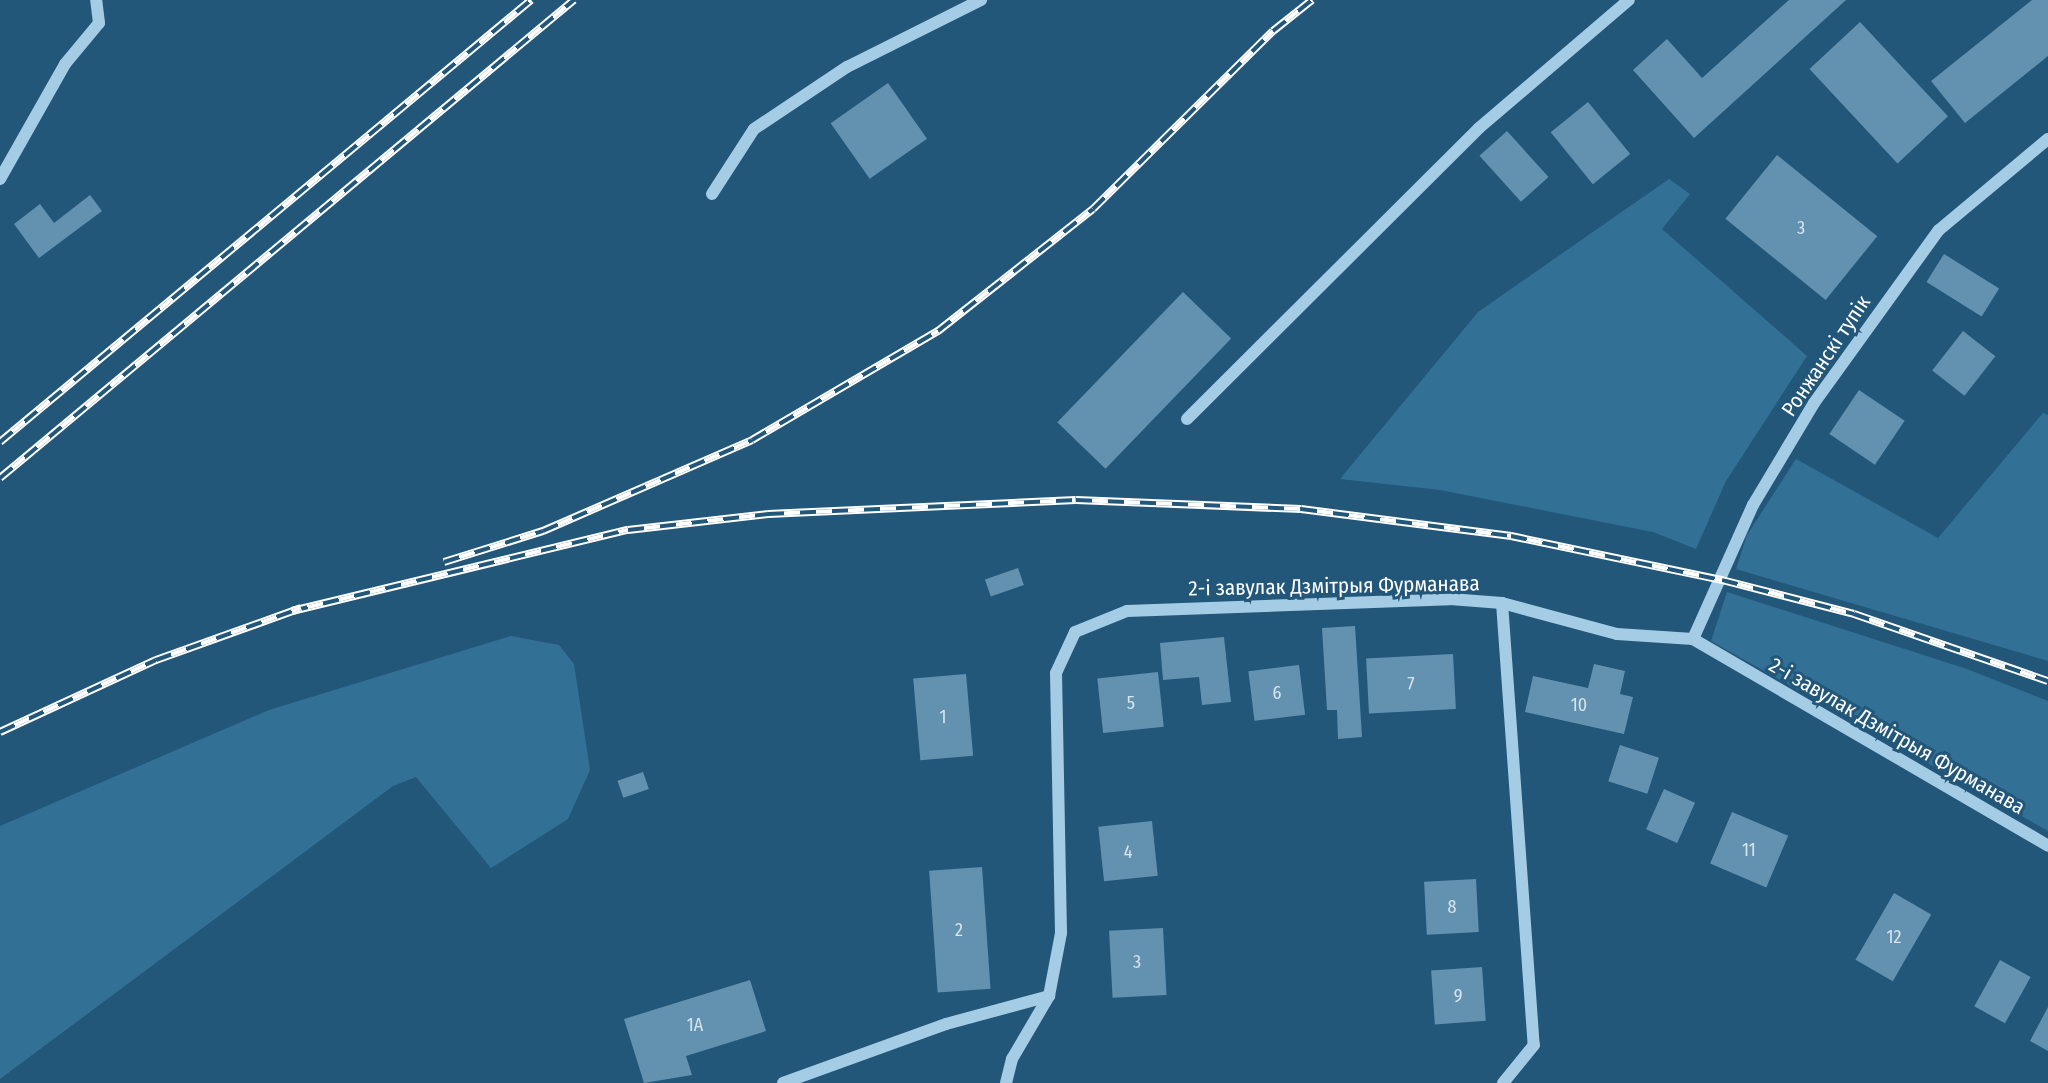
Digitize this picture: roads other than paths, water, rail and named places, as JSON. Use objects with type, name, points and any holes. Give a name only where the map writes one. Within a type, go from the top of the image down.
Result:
[{"type":"street","points":[[0,179],[65,64],[99,23],[96,0]]},
{"type":"street","points":[[712,194],[754,129],[847,67],[981,0]]},
{"type":"street","points":[[1187,419],[1479,128],[1629,0]]},
{"type":"street","name":"Ронжанскі тупік","points":[[1693,639],[1753,505],[1814,403],[1939,230],[2048,139]]},
{"type":"street","name":"2-і завулак Дзмітрыя Фурманава","points":[[1006,1083],[1012,1059],[1049,996],[1061,933],[1056,673],[1075,632],[1127,611],[1450,599],[1502,603],[1617,634],[1693,639],[2048,846]]},
{"type":"street","points":[[1502,603],[1534,1045],[1503,1083]]},
{"type":"street","points":[[783,1083],[946,1024],[1049,996]]},
{"type":"railway","points":[[0,442],[531,0]]},
{"type":"railway","points":[[0,478],[574,0]]},
{"type":"railway","points":[[444,562],[543,531],[752,440],[938,331],[1093,209],[1273,31],[1312,0]]},
{"type":"railway","points":[[292,611],[628,530],[768,514],[1076,500],[1301,509],[1511,536],[1722,580],[1854,614],[2048,681]]},
{"type":"railway","points":[[0,732],[156,660],[301,608]]}]
